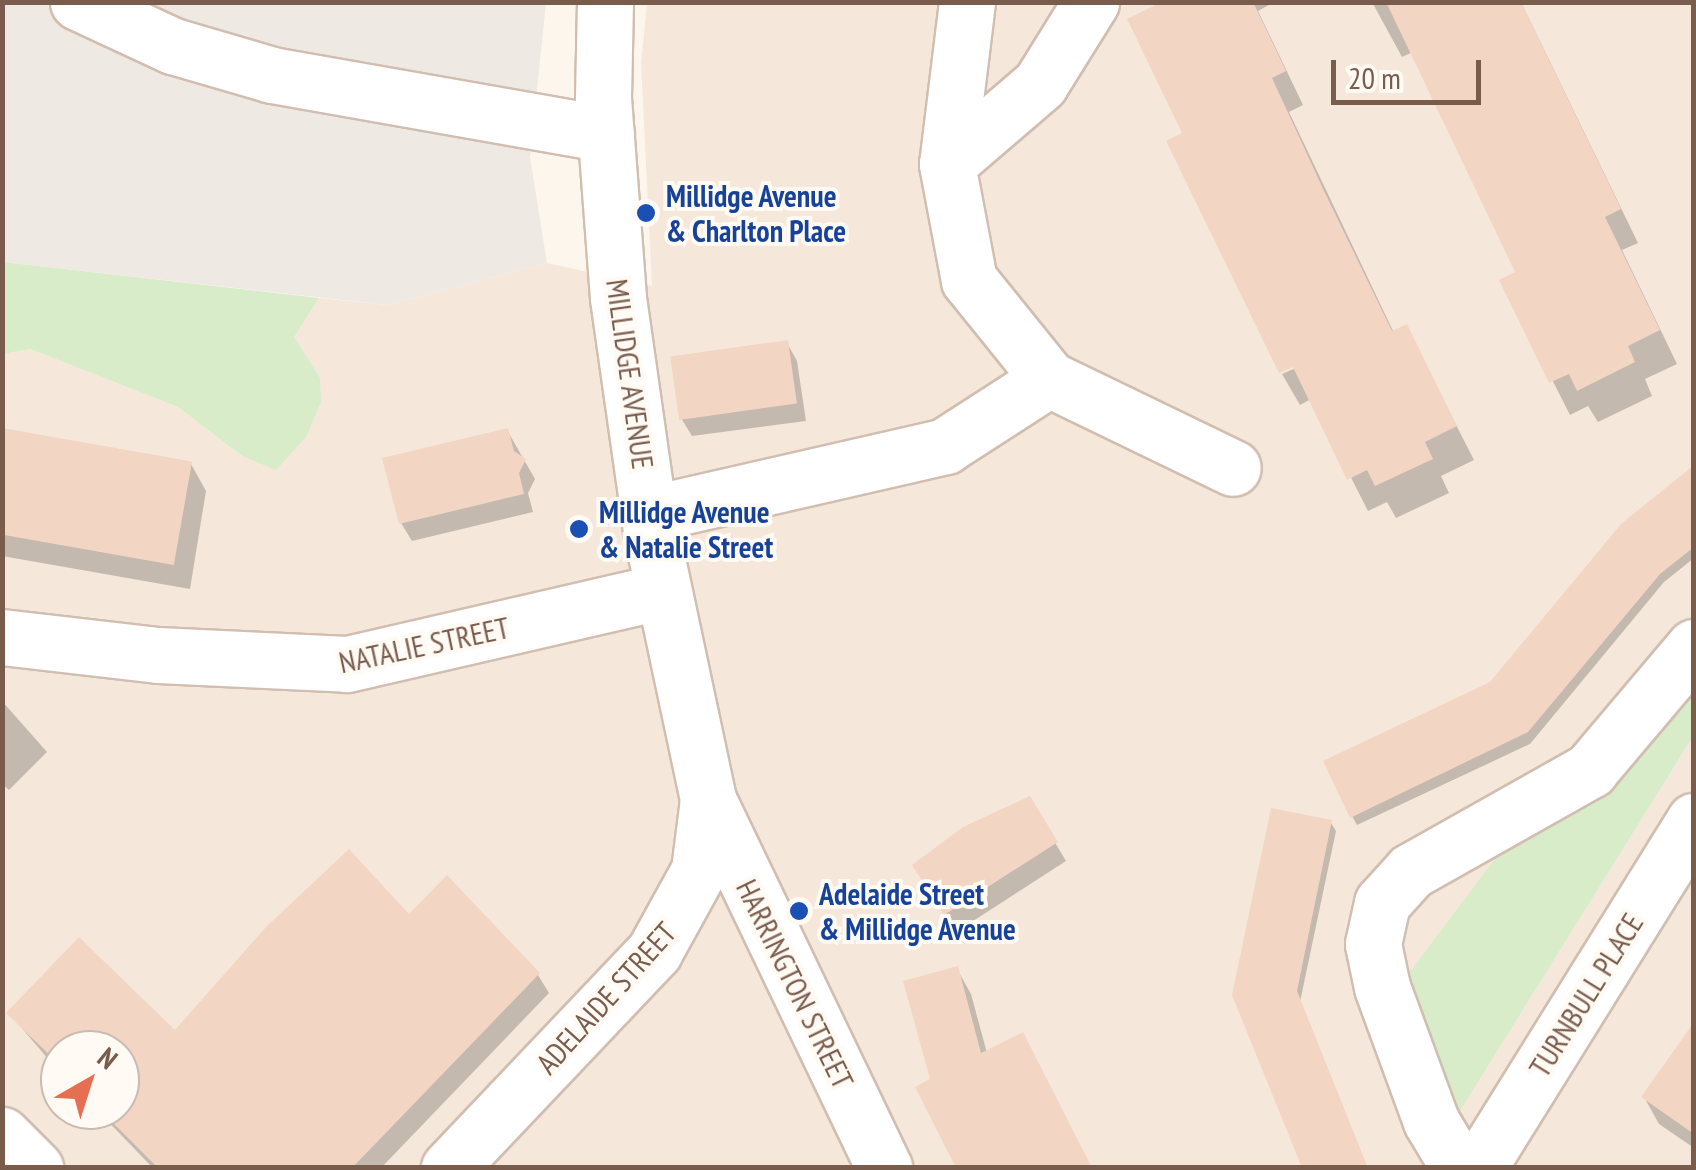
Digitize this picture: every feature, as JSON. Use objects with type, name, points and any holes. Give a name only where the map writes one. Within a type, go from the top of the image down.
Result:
[{"type":"street","points":[[78,2],[174,46],[272,76],[606,134]]},
{"type":"street","name":"MILLIDGE AVENUE","points":[[605,2],[606,134],[618,298],[648,514],[708,800]]},
{"type":"street","points":[[966,2],[947,164],[969,280],[1050,378],[1233,468]]},
{"type":"street","points":[[947,164],[1040,84],[1090,2]]},
{"type":"street","points":[[648,514],[944,446],[1050,378]]},
{"type":"street","name":"NATALIE STREET","points":[[2,637],[158,655],[347,664],[663,591]]},
{"type":"street","points":[[1483,1164],[1431,1121],[1382,987],[1373,944],[1382,903],[1410,871],[1590,770],[1694,647]]},
{"type":"street","name":"ADELAIDE STREET","points":[[448,1168],[654,952],[679,916],[698,870],[708,800]]},
{"type":"street","name":"HARRINGTON STREET","points":[[708,800],[884,1168]]},
{"type":"street","name":"TURNBULL PLACE","points":[[1483,1164],[1694,822]]},
{"type":"street","points":[[2,1134],[35,1168]]},
{"type":"shaded area","points":[[2,3],[546,3],[530,157],[547,263],[388,305],[3,262]]},
{"type":"shaded area","points":[[647,3],[1693,3],[1693,1167],[3,1168],[3,354],[30,349],[178,407],[242,456],[319,378],[293,337],[319,298],[388,305],[547,263],[652,286],[641,63]]},
{"type":"green space","points":[[3,262],[319,298],[294,337],[320,378],[321,402],[306,437],[276,470],[242,456],[178,407],[30,349],[3,354]]},
{"type":"green space","points":[[1693,683],[1693,736],[1458,1114],[1416,1018],[1409,973],[1494,860],[1587,802]]},
{"type":"building","points":[[1162,2],[1253,2],[1286,71],[1272,78],[1325,193],[1392,331],[1407,324],[1457,426],[1425,442],[1433,459],[1375,486],[1367,470],[1347,480],[1293,367],[1279,373],[1166,141],[1182,133],[1127,19]]},
{"type":"building","points":[[1386,2],[1521,2],[1621,209],[1605,217],[1660,330],[1628,346],[1635,362],[1577,391],[1569,374],[1549,383],[1499,280],[1515,272]]},
{"type":"building","points":[[788,340],[797,403],[679,420],[670,357]]},
{"type":"building","points":[[2,428],[192,462],[174,565],[2,535]]},
{"type":"building","points":[[508,428],[514,451],[526,459],[519,473],[524,494],[399,524],[382,458]]},
{"type":"building","points":[[1694,465],[1694,547],[1660,574],[1528,732],[1350,818],[1323,761],[1490,682],[1621,524]]},
{"type":"building","points":[[1030,796],[1058,842],[944,915],[912,865],[963,827]]},
{"type":"building","points":[[1271,808],[1332,820],[1297,991],[1368,1168],[1302,1168],[1232,995]]},
{"type":"building","points":[[349,849],[409,914],[447,875],[540,973],[352,1168],[158,1168],[120,1130],[140,1130],[140,1030],[40,1030],[40,1046],[6,1013],[79,937],[175,1030],[266,927]]},
{"type":"building","points":[[958,966],[981,1053],[1023,1032],[1092,1168],[956,1168],[915,1087],[930,1079],[903,981]]},
{"type":"building","points":[[1694,1022],[1694,1134],[1641,1097]]},
{"type":"place","name":"Millidge Avenue & Charlton Place","points":[[646,213]]},
{"type":"place","name":"Millidge Avenue & Natalie Street","points":[[579,529]]},
{"type":"place","name":"Adelaide Street & Millidge Avenue","points":[[799,911]]}]
